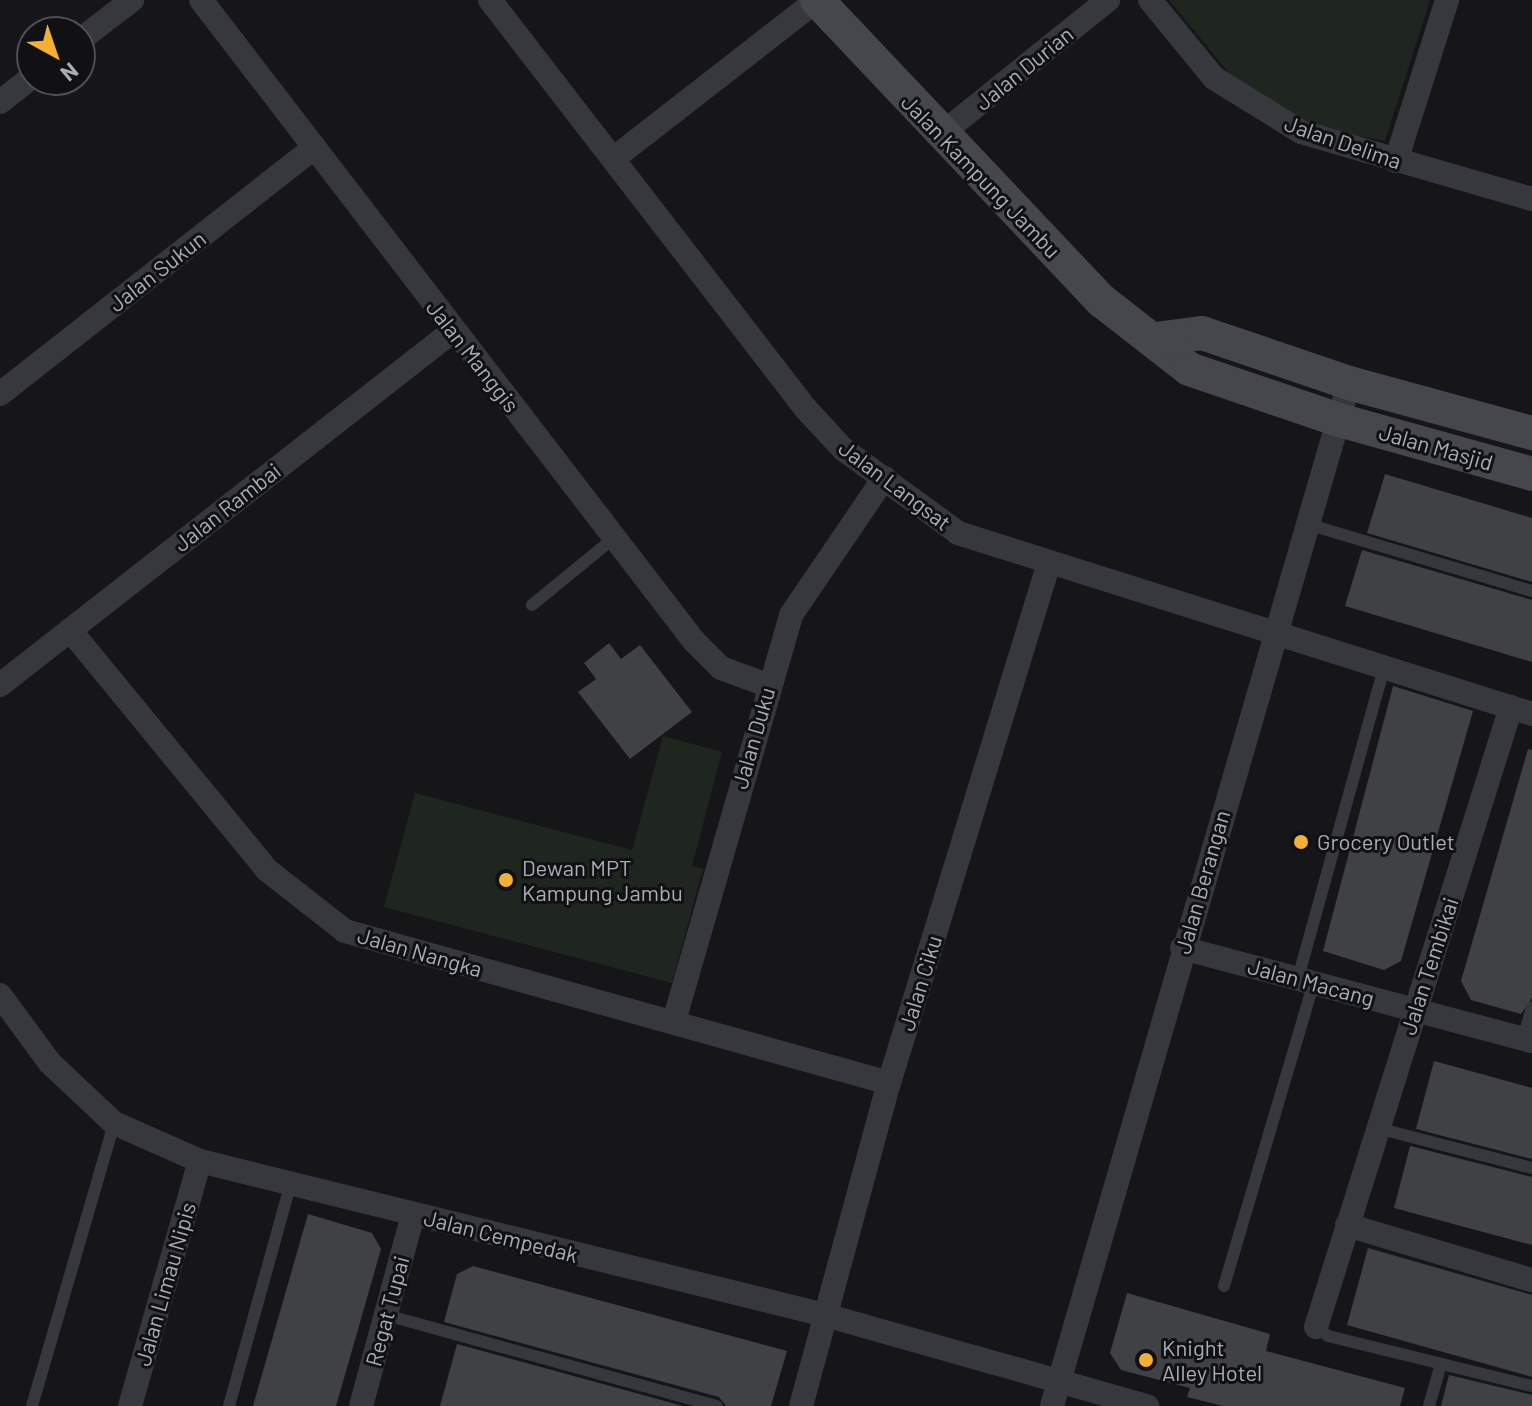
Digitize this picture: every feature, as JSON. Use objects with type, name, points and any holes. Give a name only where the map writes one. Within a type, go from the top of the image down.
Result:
[{"type":"main road","name":"Jalan Kampung Jambu","points":[[817,0],[940,135],[1102,301],[1155,339],[1189,369],[1339,420]]},
{"type":"main road","points":[[1155,339],[1202,333],[1349,383]]},
{"type":"main road","name":"Jalan Masjid","points":[[1349,383],[1532,433]]},
{"type":"main road","name":"Jalan Masjid","points":[[1339,420],[1532,474]]},
{"type":"street","points":[[96,28],[132,0]]},
{"type":"street","name":"Jalan Manggis","points":[[201,0],[694,641],[721,668],[767,685]]},
{"type":"street","name":"Jalan Langsat","points":[[490,0],[806,409],[843,449],[958,533],[1521,711]]},
{"type":"street","points":[[613,159],[817,0]]},
{"type":"street","name":"Jalan Durian","points":[[940,135],[1108,0]]},
{"type":"street","name":"Jalan Delima","points":[[1150,0],[1214,78],[1253,106],[1301,132],[1532,199]]},
{"type":"street","points":[[1396,161],[1447,0]]},
{"type":"street","points":[[0,102],[16,90]]},
{"type":"street","name":"Jalan Sukun","points":[[0,394],[313,149]]},
{"type":"street","name":"Jalan Rambai","points":[[0,685],[454,330]]},
{"type":"street","name":"Jalan Berangan","points":[[1052,1406],[1182,948],[1349,383]]},
{"type":"street","name":"Jalan Duku","points":[[674,1021],[767,685],[791,615],[884,478]]},
{"type":"street","name":"Jalan Ciku","points":[[801,1406],[889,1083],[1049,563]]},
{"type":"street","name":"Jalan Nangka","points":[[70,630],[267,870],[345,931],[391,948],[674,1021],[889,1083]]},
{"type":"street","name":"Jalan Tembikai","points":[[1316,1327],[1415,1010],[1521,711]]},
{"type":"street","name":"Jalan Macang","points":[[1182,948],[1528,1040]]},
{"type":"street","name":"Jalan Cempedak","points":[[0,995],[50,1063],[114,1123],[200,1161],[825,1315],[1147,1406]]},
{"type":"street","name":"Jalan Limau Nipis","points":[[130,1406],[200,1161]]},
{"type":"street","name":"Regat Tupai","points":[[361,1406],[413,1215]]},
{"type":"street","points":[[1347,1225],[1532,1280]]},
{"type":"lane","points":[[1307,524],[1532,591]]},
{"type":"lane","points":[[532,605],[614,538]]},
{"type":"lane","points":[[1224,1286],[1306,980],[1384,667]]},
{"type":"lane","points":[[1528,1040],[1532,1007]]},
{"type":"lane","points":[[32,1406],[114,1123]]},
{"type":"lane","points":[[1377,1128],[1532,1168]]},
{"type":"lane","points":[[229,1406],[291,1182]]},
{"type":"lane","points":[[386,1315],[717,1406]]},
{"type":"lane","points":[[1316,1327],[1328,1336],[1532,1386]]},
{"type":"lane","points":[[1429,1406],[1441,1364]]},
{"type":"shaded area","points":[[1169,0],[1430,0],[1385,141],[1307,126],[1232,77]]},
{"type":"shaded area","points":[[663,736],[722,752],[692,866],[703,869],[672,983],[384,907],[415,793],[632,850]]},
{"type":"building","points":[[1385,474],[1532,518],[1532,582],[1367,533]]},
{"type":"building","points":[[1362,550],[1532,600],[1532,662],[1345,606]]},
{"type":"building","points":[[609,643],[621,659],[640,645],[692,712],[630,759],[578,692],[596,679],[584,663]]},
{"type":"building","points":[[1393,686],[1473,711],[1401,961],[1384,970],[1323,951]]},
{"type":"building","points":[[1528,749],[1532,750],[1532,998],[1521,1014],[1471,1000],[1461,981]]},
{"type":"building","points":[[1434,1061],[1532,1088],[1532,1159],[1416,1129]]},
{"type":"building","points":[[1410,1146],[1532,1177],[1532,1245],[1394,1208]]},
{"type":"building","points":[[308,1214],[372,1233],[381,1249],[355,1340],[336,1406],[253,1406]]},
{"type":"building","points":[[1368,1248],[1532,1295],[1532,1377],[1347,1325]]},
{"type":"building","points":[[473,1266],[787,1351],[771,1406],[726,1406],[719,1397],[444,1322],[457,1274]]},
{"type":"building","points":[[1127,1293],[1270,1334],[1266,1351],[1405,1388],[1400,1406],[1223,1406],[1187,1397],[1190,1388],[1121,1370],[1110,1353]]},
{"type":"building","points":[[457,1344],[683,1406],[440,1406]]},
{"type":"building","points":[[1449,1375],[1532,1395],[1532,1406],[1441,1406]]},
{"type":"place","name":"Grocery Outlet","points":[[1301,842]]},
{"type":"place","name":"Dewan MPT Kampung Jambu","points":[[506,880]]},
{"type":"place","name":"Knight Alley Hotel","points":[[1146,1360]]}]
